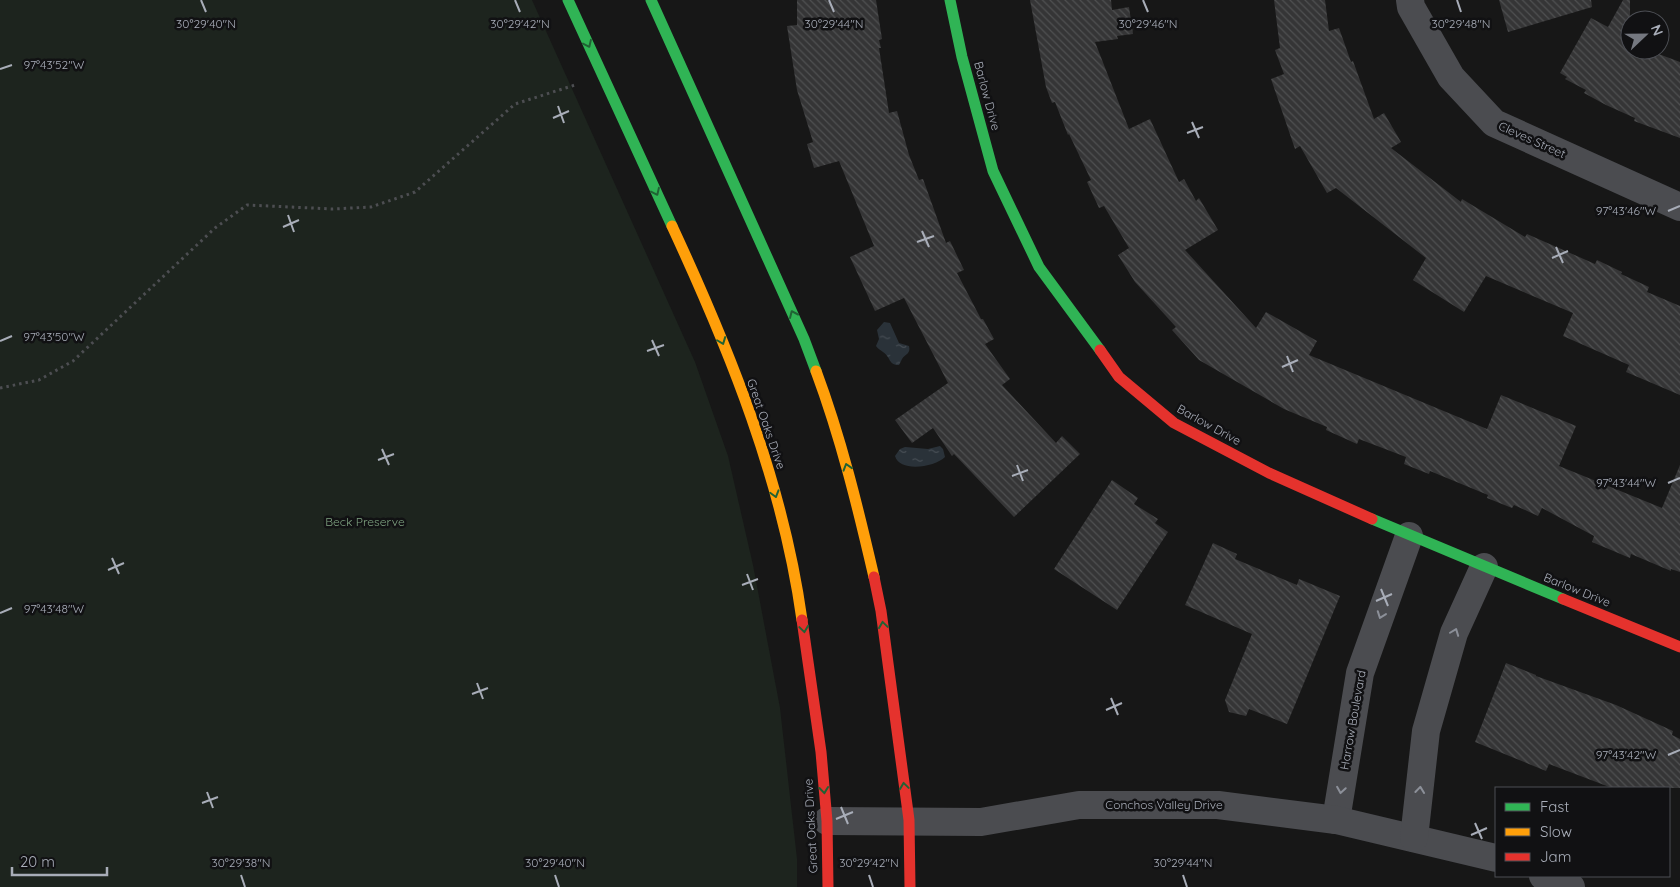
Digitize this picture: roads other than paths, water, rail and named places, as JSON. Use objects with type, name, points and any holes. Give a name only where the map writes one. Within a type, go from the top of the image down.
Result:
[{"type":"street","name":"Great Oaks Drive","points":[[568,0],[705,298],[755,427],[784,526],[797,581],[820,752],[827,821],[828,887]]},
{"type":"street","points":[[651,0],[804,339],[824,392],[857,501],[881,611],[909,820],[910,887]]},
{"type":"street","name":"Barlow Drive","points":[[950,0],[962,58],[993,171],[1039,267],[1119,377],[1174,423],[1269,473],[1409,536],[1680,647]]},
{"type":"street","name":"Cleves Street","points":[[1410,0],[1411,8],[1451,77],[1494,123],[1680,207]]},
{"type":"street","name":"Harrow Boulevard","points":[[1336,820],[1360,673],[1409,536]]},
{"type":"street","points":[[1414,838],[1426,731],[1454,633],[1484,567]]},
{"type":"street","name":"Conchos Valley Drive","points":[[827,821],[909,820],[981,822],[1079,805],[1218,805],[1336,820],[1495,858]]},
{"type":"street","points":[[1546,877],[1571,887]]},
{"type":"water","points":[[884,322],[890,323],[899,343],[909,346],[908,352],[899,365],[893,364],[886,354],[876,346],[879,339],[877,330]]},
{"type":"water","points":[[940,446],[945,457],[926,466],[904,465],[895,456],[900,449],[905,447],[928,449]]},
{"type":"park label","name":"Beck Preserve","points":[[365,522]]}]
